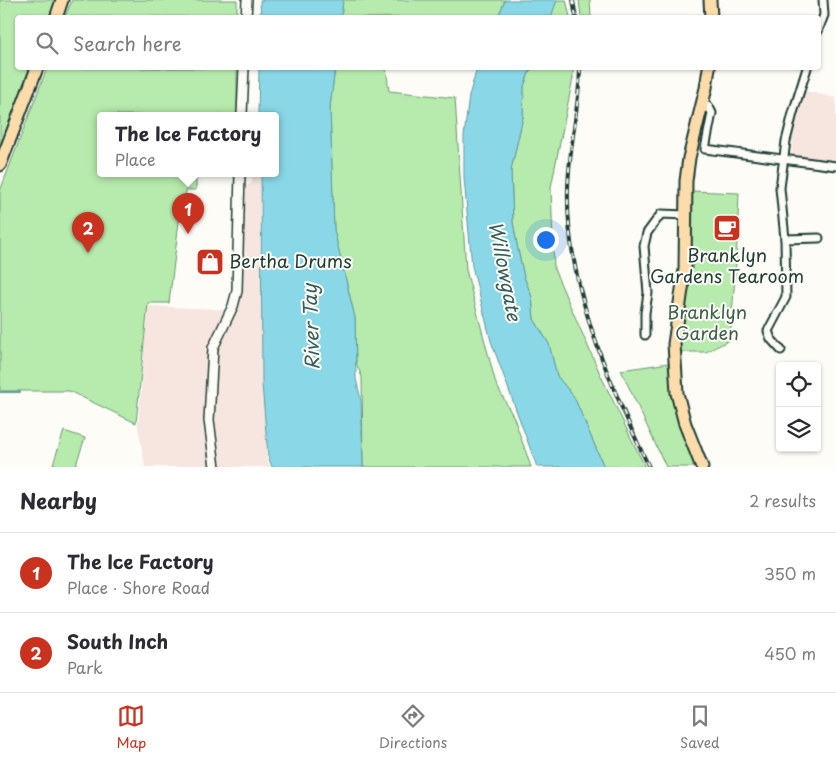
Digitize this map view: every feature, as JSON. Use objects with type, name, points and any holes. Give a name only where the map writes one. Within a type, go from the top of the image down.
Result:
[{"type":"main road","points":[[57,15],[62,0]]},
{"type":"main road","points":[[710,0],[711,15]]},
{"type":"main road","points":[[0,165],[36,70]]},
{"type":"main road","points":[[702,467],[677,393],[674,363],[675,336],[685,269],[686,181],[689,158],[709,70]]},
{"type":"street","points":[[246,15],[247,0]]},
{"type":"street","points":[[821,23],[824,15],[824,0]]},
{"type":"street","points":[[242,112],[244,70]]},
{"type":"street","points":[[781,350],[771,339],[768,331],[786,297],[785,239],[780,188],[786,141],[806,70]]},
{"type":"street","points":[[703,102],[712,113],[705,149],[836,166]]},
{"type":"street","points":[[216,467],[209,420],[213,348],[233,306],[237,291],[240,177]]},
{"type":"street","points":[[645,335],[645,313],[648,293],[644,246],[646,234],[661,214],[686,215]]},
{"type":"street","points":[[785,239],[819,238]]},
{"type":"shaded area","points":[[806,91],[836,98],[836,164],[791,159],[794,126]]},
{"type":"shaded area","points":[[252,177],[260,177],[261,305],[267,460],[270,467],[145,467],[138,426],[148,306],[237,310],[242,284],[246,186],[252,183]]},
{"type":"green space","points":[[0,0],[61,0],[55,15],[15,15],[15,70],[34,70],[0,156]]},
{"type":"green space","points":[[72,0],[237,0],[237,15],[66,15]]},
{"type":"green space","points":[[343,0],[505,0],[499,15],[341,15]]},
{"type":"green space","points":[[557,0],[566,0],[570,15],[551,15]]},
{"type":"green space","points":[[579,0],[590,0],[591,15],[581,15]]},
{"type":"green space","points":[[46,70],[237,70],[237,112],[97,112],[97,177],[196,177],[196,190],[186,190],[185,204],[181,205],[169,303],[148,303],[136,423],[69,391],[0,391],[0,191]]},
{"type":"green space","points":[[335,70],[386,70],[389,91],[455,98],[466,270],[496,384],[514,418],[531,467],[363,467],[362,377],[356,363],[355,318],[334,230],[330,107]]},
{"type":"green space","points":[[530,70],[573,70],[551,187],[554,269],[601,376],[645,467],[604,467],[574,397],[557,376],[549,344],[534,319],[532,297],[524,277],[513,222],[511,170],[523,117],[524,86]]},
{"type":"green space","name":"Branklyn Garden","points":[[692,191],[739,193],[730,340],[706,352],[677,352],[691,268]]},
{"type":"green space","points":[[669,363],[677,417],[695,467],[666,467],[621,370]]},
{"type":"green space","points":[[64,431],[85,438],[75,467],[62,467],[53,464]]},
{"type":"water","points":[[260,0],[343,0],[341,15],[261,15]]},
{"type":"water","points":[[505,0],[557,0],[552,15],[499,15]]},
{"type":"water","name":"River Tay","points":[[259,70],[335,70],[330,107],[334,230],[355,318],[356,379],[361,400],[363,467],[272,467],[268,456],[262,384],[261,177],[279,177],[279,112],[258,112]]},
{"type":"water","name":"Willowgate","points":[[476,70],[530,70],[524,86],[523,117],[511,170],[513,222],[518,250],[524,277],[532,297],[534,319],[549,344],[557,376],[574,397],[604,467],[537,467],[491,341],[472,266],[464,178],[464,136],[469,96]]},
{"type":"waterway","points":[[0,392],[20,392]]},
{"type":"railway","points":[[573,0],[576,15]]},
{"type":"railway","points":[[580,70],[568,188],[569,224],[574,260],[592,332],[619,401],[649,467]]},
{"type":"place","name":"Branklyn Gardens Tearoom","points":[[727,228]]},
{"type":"place","name":"The Ice Factory","points":[[188,234]]},
{"type":"place","name":"South Inch","points":[[88,253]]},
{"type":"place","name":"Bertha Drums","points":[[210,262]]}]
